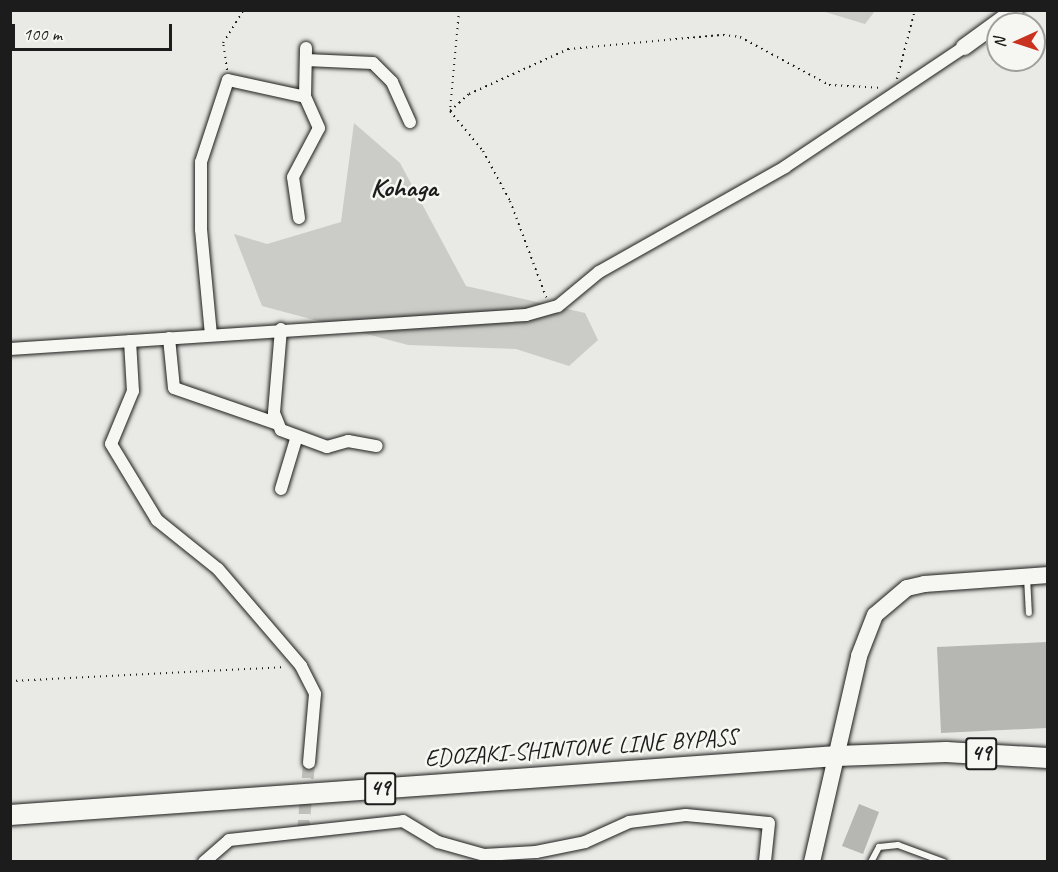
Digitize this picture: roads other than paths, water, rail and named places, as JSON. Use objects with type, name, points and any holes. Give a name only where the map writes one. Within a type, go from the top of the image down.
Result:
[{"type":"main road","name":"EDOZAKI-SHINTONE LINE BYPASS","points":[[10,815],[837,756],[946,753],[1047,758]]},
{"type":"street","points":[[10,349],[281,329],[526,315],[551,308],[599,272],[795,160],[964,47],[1015,10]]},
{"type":"street","points":[[299,218],[293,177],[319,128],[305,97],[306,54],[373,63],[392,82],[410,122]]},
{"type":"street","points":[[211,335],[201,230],[201,162],[228,80],[305,97]]},
{"type":"street","points":[[275,423],[281,329]]},
{"type":"street","points":[[169,338],[174,388],[275,423],[297,436],[327,447],[348,441],[377,446]]},
{"type":"street","points":[[130,341],[133,391],[111,444],[130,483],[157,520],[218,569],[301,666],[315,694],[309,763]]},
{"type":"street","points":[[281,489],[297,436]]},
{"type":"street","points":[[812,861],[865,633],[889,600],[925,584],[1047,575]]},
{"type":"street","points":[[204,861],[229,840],[403,821],[438,842],[484,855],[536,852],[585,842],[629,822],[686,815],[769,823],[765,861]]},
{"type":"lane","points":[[1027,576],[1029,613]]},
{"type":"lane","points":[[871,861],[879,848],[898,845],[944,861]]},
{"type":"tunnel","points":[[303,832],[309,763]]},
{"type":"district","name":"Kohaga","points":[[404,188]]}]
